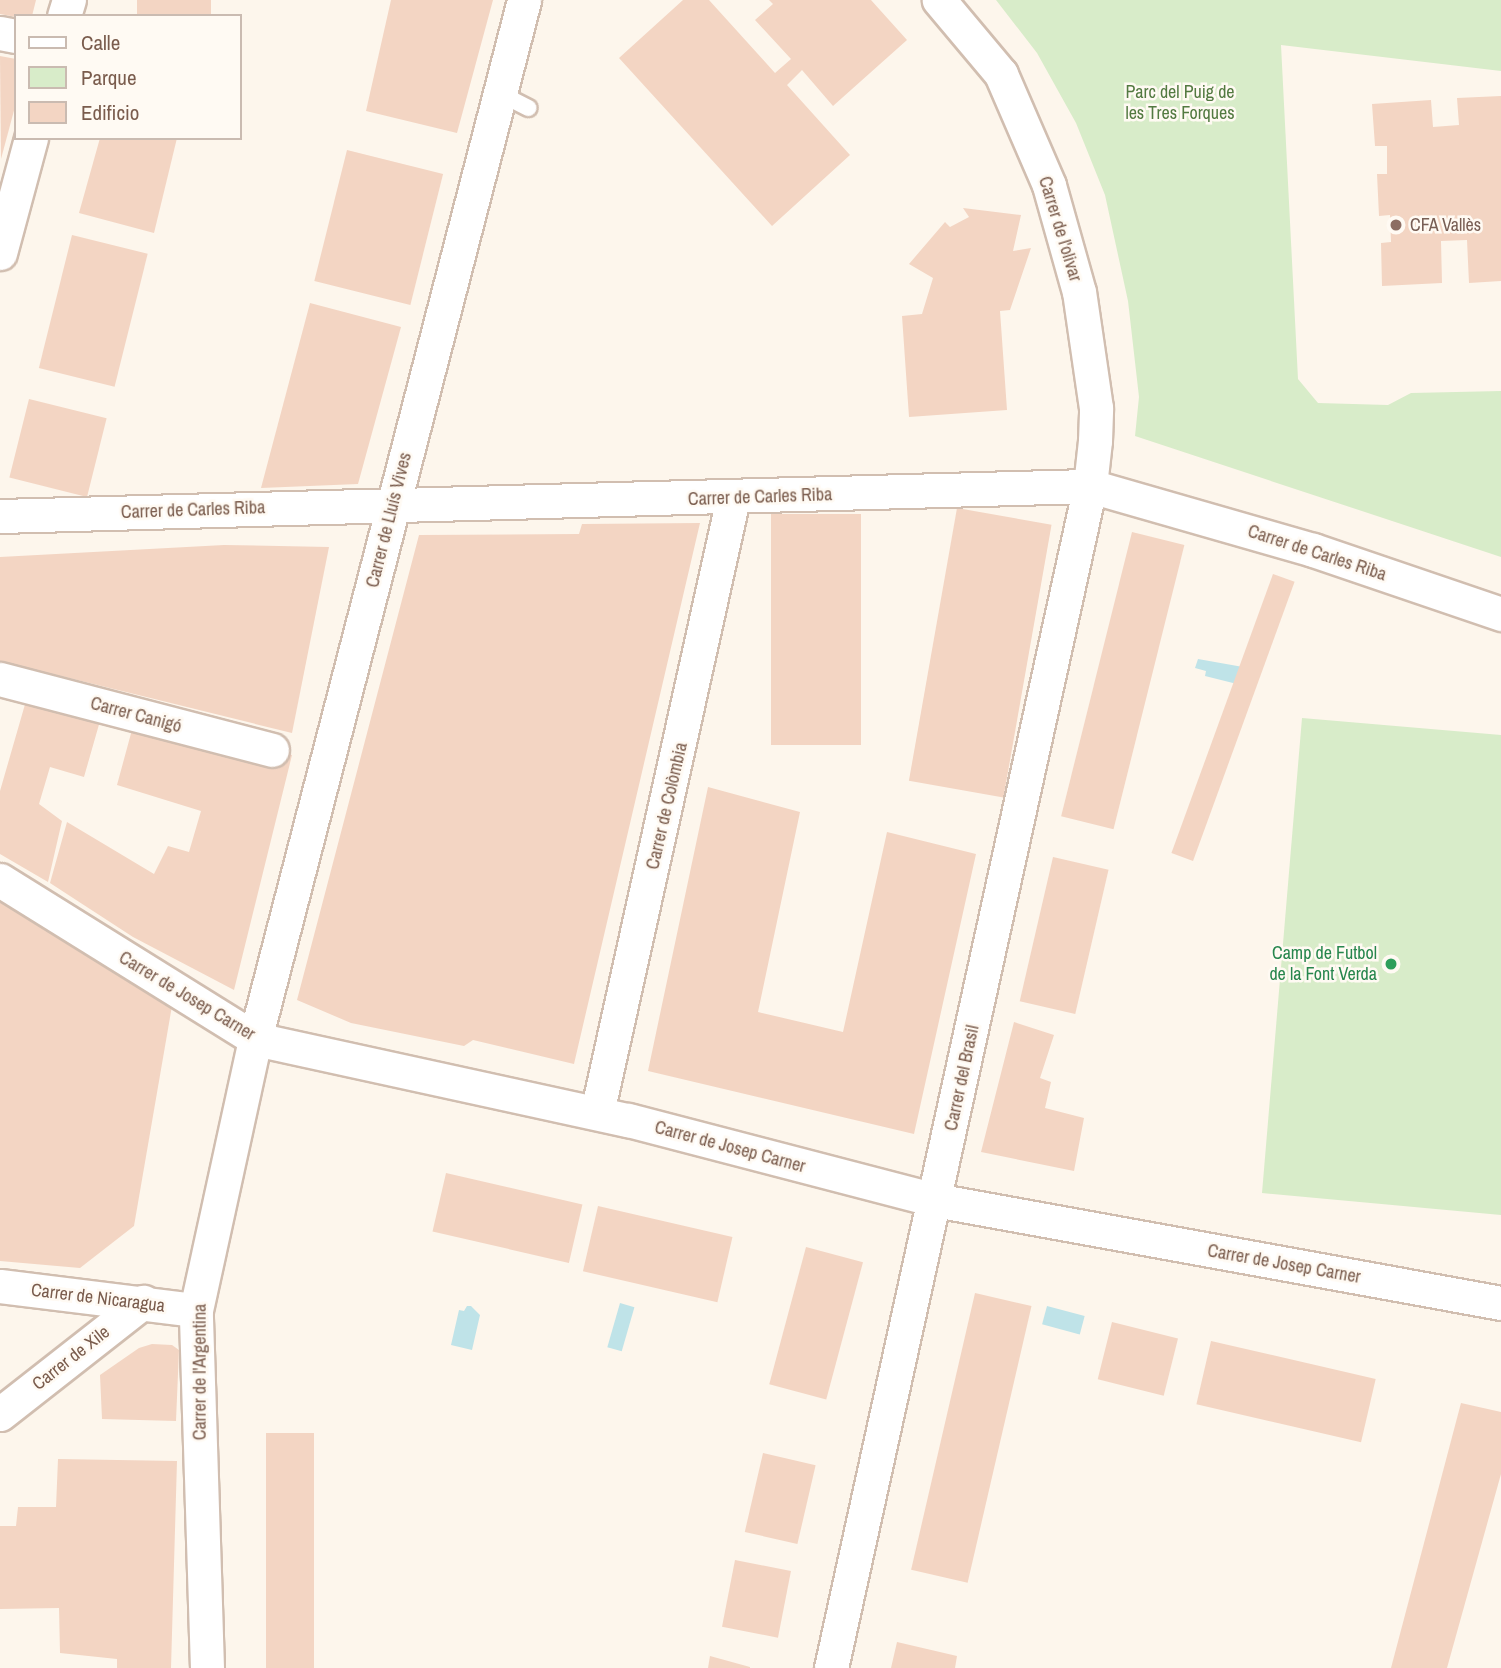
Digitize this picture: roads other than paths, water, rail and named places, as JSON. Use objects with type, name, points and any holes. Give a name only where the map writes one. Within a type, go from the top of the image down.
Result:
[{"type":"street","name":"Carrer de Lluís Vives","points":[[255,1039],[524,0]]},
{"type":"street","name":"Carrer de l'olivar","points":[[939,0],[1001,74],[1049,185],[1079,292],[1096,408],[1090,486]]},
{"type":"street","points":[[0,253],[30,140]]},
{"type":"street","name":"Carrer de Carles Riba","points":[[0,516],[353,506],[392,508],[1090,486],[1313,550],[1501,614]]},
{"type":"street","name":"Carrer del Brasil","points":[[831,1668],[1090,486]]},
{"type":"street","name":"Carrer de Colòmbia","points":[[597,1113],[733,498]]},
{"type":"street","name":"Carrer Canigó","points":[[0,679],[272,750]]},
{"type":"street","name":"Carrer de Josep Carner","points":[[0,880],[255,1039],[597,1113],[935,1200],[1501,1303]]},
{"type":"street","name":"Carrer de l'Argentina","points":[[207,1668],[196,1310],[255,1039]]},
{"type":"street","name":"Carrer de Nicaragua","points":[[0,1286],[196,1310]]},
{"type":"street","name":"Carrer de Xile","points":[[0,1415],[143,1302]]},
{"type":"lane","points":[[499,93],[528,108]]},
{"type":"water","points":[[1198,659],[1243,667],[1237,684],[1205,676],[1206,671],[1195,668]]},
{"type":"water","points":[[620,1303],[634,1307],[622,1351],[607,1347]]},
{"type":"water","points":[[467,1306],[471,1306],[480,1315],[472,1350],[451,1345],[459,1310],[464,1311]]},
{"type":"water","points":[[1047,1306],[1085,1316],[1080,1334],[1042,1324]]},
{"type":"place","name":"CFA Vallès","points":[[1396,225]]},
{"type":"place","name":"Camp de Futbol de la Font Verda","points":[[1391,964]]},
{"type":"park label","name":"Parc del Puig de les Tres Forques","points":[[1180,103]]}]
